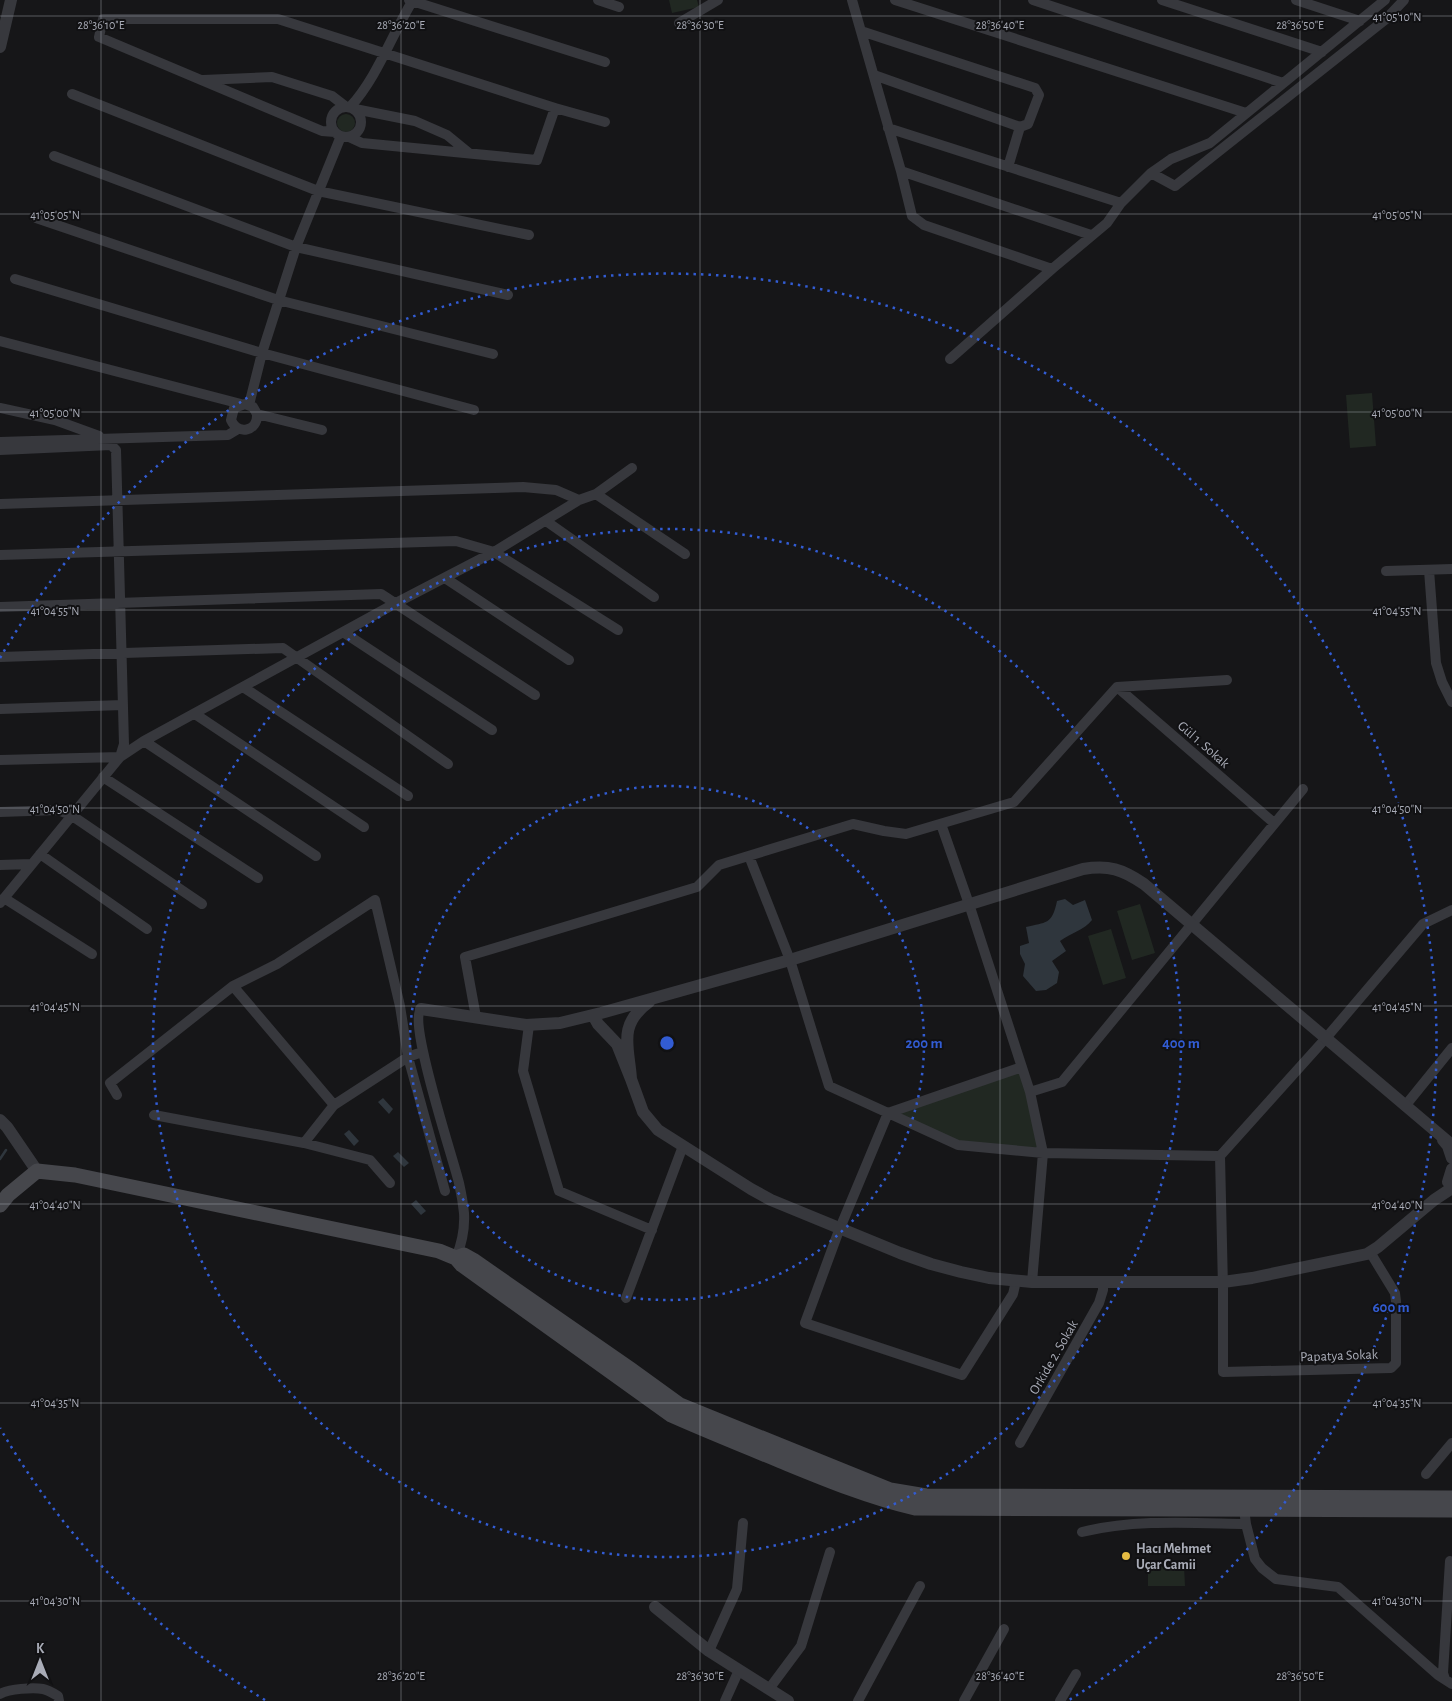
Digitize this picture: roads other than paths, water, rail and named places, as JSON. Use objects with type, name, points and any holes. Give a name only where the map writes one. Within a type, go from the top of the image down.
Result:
[{"type":"main road","points":[[0,1205],[8,1195],[37,1171],[75,1175],[439,1251],[456,1258],[462,1265],[671,1414],[702,1429],[857,1491],[882,1500],[915,1508],[955,1502],[1452,1498]]},
{"type":"main road","points":[[955,1502],[1245,1517],[1452,1510]]},
{"type":"street","points":[[0,47],[11,0]]},
{"type":"street","points":[[350,107],[357,99],[384,53],[411,0],[605,62]]},
{"type":"street","points":[[598,0],[620,7]]},
{"type":"street","points":[[679,23],[718,0]]},
{"type":"street","points":[[852,0],[912,216],[924,226],[1052,269]]},
{"type":"street","points":[[895,0],[1246,113]]},
{"type":"street","points":[[1033,0],[1283,83]]},
{"type":"street","points":[[1162,0],[1322,52]]},
{"type":"street","points":[[1296,0],[1360,21]]},
{"type":"street","points":[[950,359],[1107,223],[1121,203],[1151,173],[1172,159],[1210,143],[1385,0]]},
{"type":"street","points":[[1151,173],[1175,186],[1386,19],[1404,0]]},
{"type":"street","points":[[555,108],[537,160],[362,143],[342,135],[322,131],[99,37],[103,19],[278,19],[555,108],[605,122]]},
{"type":"street","points":[[861,31],[1035,88],[1039,95],[1028,124],[1020,127],[874,75]]},
{"type":"street","points":[[199,80],[272,77],[332,96],[350,107],[361,117],[361,128],[358,132],[342,135],[332,128],[331,118],[336,110],[350,107],[415,121],[447,135],[470,153]]},
{"type":"street","points":[[72,94],[318,191],[529,236]]},
{"type":"street","points":[[1008,167],[1020,127]]},
{"type":"street","points":[[888,128],[1121,203]]},
{"type":"street","points":[[245,405],[296,247],[342,135]]},
{"type":"street","points":[[54,156],[296,247],[508,295]]},
{"type":"street","points":[[901,171],[1091,235]]},
{"type":"street","points":[[36,218],[278,300],[493,354]]},
{"type":"street","points":[[15,279],[262,353],[474,410]]},
{"type":"street","points":[[0,341],[245,405],[257,414],[322,430]]},
{"type":"street","points":[[238,429],[233,423],[231,416],[234,408],[245,405]]},
{"type":"street","points":[[0,408],[55,420],[105,438]]},
{"type":"street","points":[[0,442],[228,435],[238,429],[247,430],[254,426],[257,414]]},
{"type":"street","points":[[0,450],[111,445],[116,450],[124,744],[120,757]]},
{"type":"street","points":[[92,954],[2,900],[120,757],[144,741],[297,657],[494,552],[579,500],[596,494],[632,468]]},
{"type":"street","points":[[0,504],[523,487],[556,490],[579,500]]},
{"type":"street","points":[[596,494],[684,554]]},
{"type":"street","points":[[546,521],[654,597]]},
{"type":"street","points":[[0,555],[456,542],[494,552],[618,630]]},
{"type":"street","points":[[1386,571],[1452,569]]},
{"type":"street","points":[[1429,570],[1436,663],[1442,682],[1452,702]]},
{"type":"street","points":[[445,578],[569,660]]},
{"type":"street","points":[[0,607],[380,594],[535,695]]},
{"type":"street","points":[[343,632],[492,730]]},
{"type":"street","points":[[0,657],[283,648],[448,764]]},
{"type":"street","points":[[476,1016],[465,957],[697,887],[718,865],[853,824],[906,834],[1014,802],[1117,686],[1227,680]]},
{"type":"street","name":"Gül 1. Sokak","points":[[1117,686],[1274,823]]},
{"type":"street","points":[[243,687],[408,796]]},
{"type":"street","points":[[0,709],[123,705]]},
{"type":"street","points":[[194,714],[364,827]]},
{"type":"street","points":[[144,741],[316,856]]},
{"type":"street","points":[[0,760],[120,757]]},
{"type":"street","points":[[104,777],[258,878]]},
{"type":"street","points":[[1030,1092],[1062,1082],[1190,924],[1303,789]]},
{"type":"street","points":[[0,812],[58,810],[71,815],[202,904]]},
{"type":"street","points":[[941,824],[1030,1092],[1043,1153],[1032,1282]]},
{"type":"street","points":[[40,854],[147,928]]},
{"type":"street","points":[[749,856],[790,960],[829,1086],[958,1144],[1043,1153],[1220,1156]]},
{"type":"street","points":[[0,865],[31,864]]},
{"type":"street","points":[[456,1258],[462,1242],[464,1214],[459,1184],[422,1052],[418,1014],[421,1009],[529,1025],[560,1023],[654,999],[790,960],[1083,869],[1098,867],[1128,873],[1144,884],[1452,1145]]},
{"type":"street","points":[[117,1095],[110,1083],[233,986],[277,964],[375,900],[400,1006],[408,1057],[445,1191]]},
{"type":"street","points":[[1223,1282],[1220,1156],[1326,1038],[1423,924],[1452,910]]},
{"type":"street","points":[[233,986],[334,1105]]},
{"type":"street","points":[[627,1033],[631,1021],[639,1010],[654,999]]},
{"type":"street","points":[[606,1012],[614,1012],[624,1018],[631,1079]]},
{"type":"street","points":[[593,1015],[598,1024],[617,1044],[643,1112],[658,1130],[772,1200],[930,1264],[961,1272],[1032,1282],[1223,1282],[1243,1280],[1344,1260],[1370,1252],[1378,1247],[1434,1200],[1451,1182],[1452,1169]]},
{"type":"street","points":[[529,1025],[523,1071],[559,1191],[652,1230]]},
{"type":"street","points":[[1405,1106],[1452,1048]]},
{"type":"street","points":[[304,1143],[334,1105],[408,1057],[422,1052]]},
{"type":"street","points":[[1016,1281],[1013,1294],[962,1375],[805,1323],[839,1228],[888,1113],[1022,1067]]},
{"type":"street","points":[[154,1115],[304,1143],[370,1160],[390,1183]]},
{"type":"street","points":[[0,1120],[7,1127],[37,1171]]},
{"type":"street","points":[[1440,1136],[1448,1146],[1452,1158]]},
{"type":"street","points":[[626,1298],[683,1146]]},
{"type":"street","name":"Papatya Sokak","points":[[1223,1282],[1223,1372],[1390,1368],[1396,1363],[1396,1301],[1394,1293],[1370,1252]]},
{"type":"street","name":"Orkide 2. Sokak","points":[[1020,1443],[1099,1303],[1103,1282]]},
{"type":"street","points":[[1426,1474],[1452,1443]]},
{"type":"street","points":[[1082,1532],[1101,1527],[1245,1517],[1255,1559],[1262,1568],[1276,1579],[1338,1587],[1438,1676],[1448,1682]]},
{"type":"street","points":[[709,1651],[737,1589],[743,1523]]},
{"type":"street","points":[[769,1689],[802,1646],[830,1552]]},
{"type":"street","points":[[1448,1682],[1442,1673],[1450,1561]]},
{"type":"street","points":[[858,1701],[920,1586]]},
{"type":"street","points":[[655,1607],[709,1651],[788,1701]]},
{"type":"street","points":[[964,1701],[1004,1628]]},
{"type":"street","points":[[725,1701],[739,1670]]},
{"type":"street","points":[[1060,1701],[1076,1674]]},
{"type":"street","points":[[0,1694],[28,1689],[45,1689],[58,1696],[59,1701]]},
{"type":"waterway","points":[[0,1159],[6,1150]]},
{"type":"place","name":"Hacı Mehmet Uçar Camii","points":[[1126,1556]]}]
